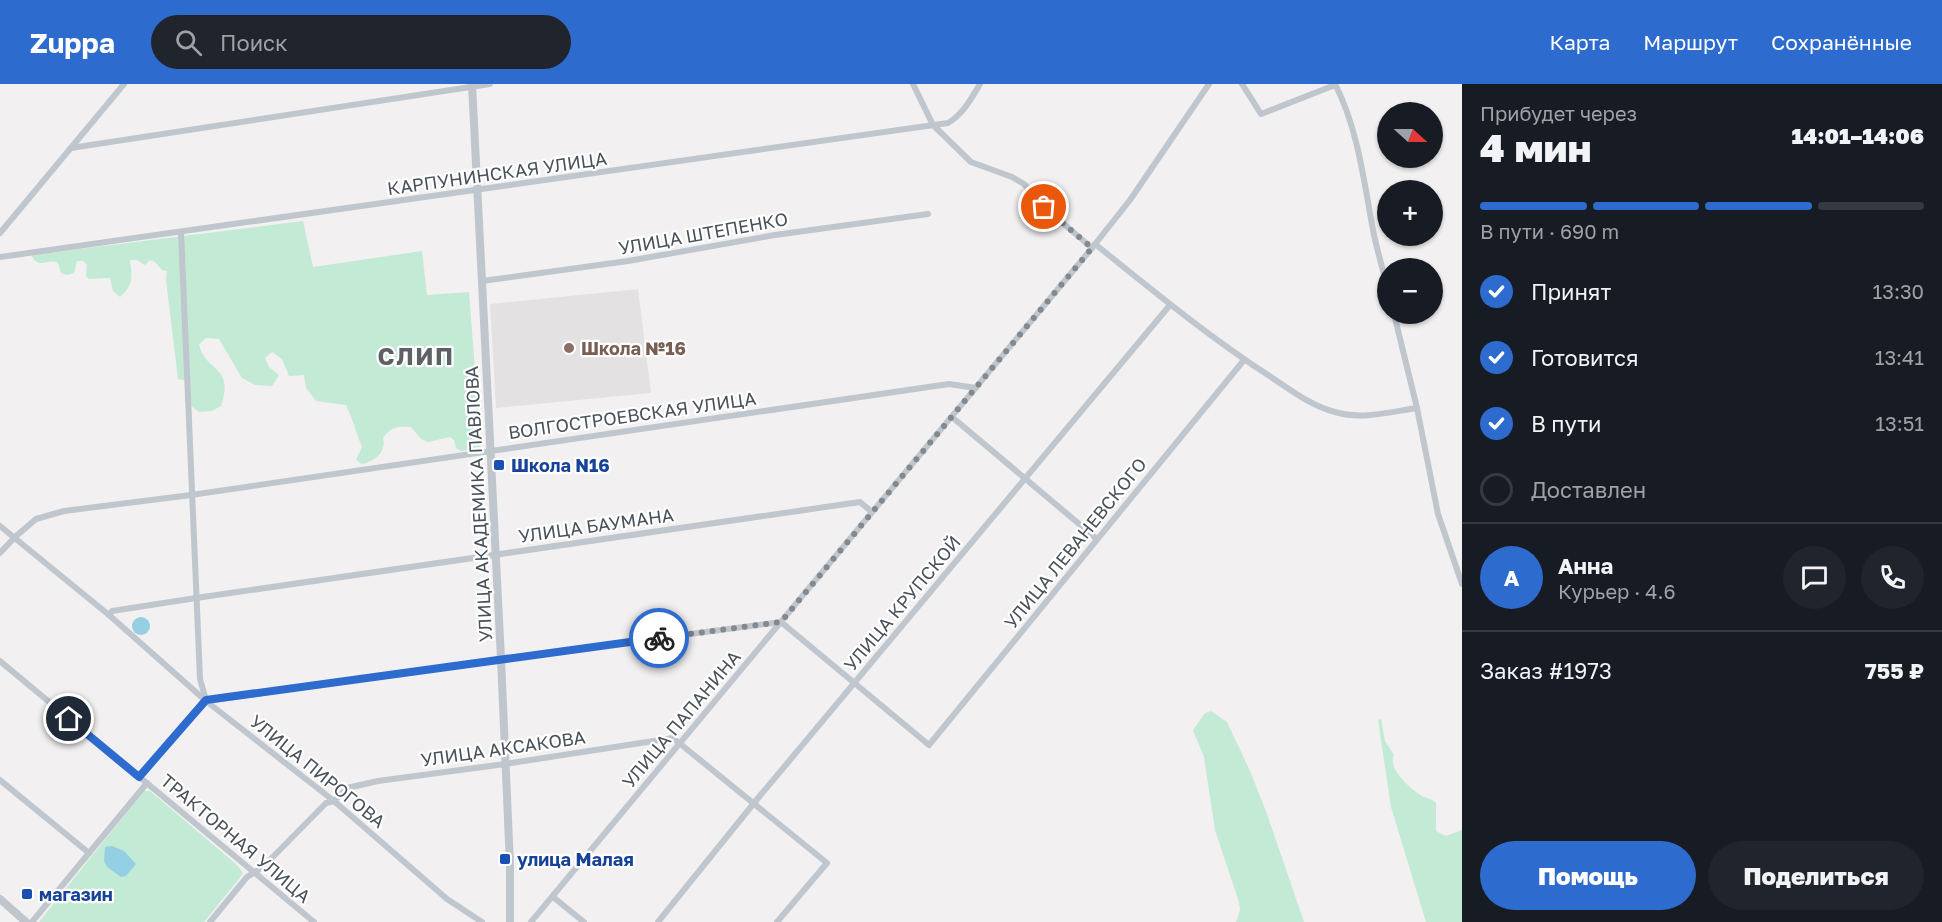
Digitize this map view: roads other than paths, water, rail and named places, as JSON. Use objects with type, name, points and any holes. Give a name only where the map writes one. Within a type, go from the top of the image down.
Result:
[{"type":"street","points":[[0,233],[124,84]]},
{"type":"street","points":[[71,148],[490,84]]},
{"type":"street","points":[[913,84],[933,125],[971,162],[1012,177],[1024,184],[1044,207],[1170,305],[1244,360],[1306,400],[1335,412],[1361,416],[1417,408]]},
{"type":"street","name":"КАРПУНИНСКАЯ УЛИЦА","points":[[0,257],[948,123],[957,118],[980,84]]},
{"type":"street","name":"УЛИЦА ПАПАНИНА","points":[[531,922],[1094,246],[1130,200],[1209,84]]},
{"type":"street","points":[[1242,84],[1261,114],[1335,84],[1345,105],[1356,140],[1380,258]]},
{"type":"street","name":"УЛИЦА АКАДЕМИКА ПАВЛОВА","points":[[472,85],[505,764],[514,871],[510,922]]},
{"type":"street","name":"УЛИЦА ШТЕПЕНКО","points":[[482,282],[628,261],[775,235],[928,214]]},
{"type":"street","points":[[180,232],[200,679],[206,700]]},
{"type":"street","name":"УЛИЦА КРУПСКОЙ","points":[[658,922],[754,803],[1170,305]]},
{"type":"street","points":[[1396,324],[1417,408],[1438,514],[1462,584]]},
{"type":"street","name":"УЛИЦА ЛЕВАНЕВСКОГО","points":[[855,683],[929,745],[1244,360]]},
{"type":"street","name":"ВОЛГОСТРОЕВСКАЯ УЛИЦА","points":[[0,552],[36,519],[64,511],[192,495],[949,384],[976,388]]},
{"type":"street","points":[[952,417],[1097,539]]},
{"type":"street","name":"УЛИЦА БАУМАНА","points":[[109,615],[112,612],[196,598],[860,502],[872,512]]},
{"type":"street","name":"УЛИЦА ПИРОГОВА","points":[[0,526],[109,615],[206,700],[334,801],[447,899],[482,922]]},
{"type":"street","points":[[139,777],[206,700],[781,622],[855,683]]},
{"type":"street","name":"ТРАКТОРНАЯ УЛИЦА","points":[[0,661],[314,922]]},
{"type":"street","name":"УЛИЦА АКСАКОВА","points":[[210,922],[247,877],[263,867],[326,803],[334,801],[348,788],[378,781],[674,738],[681,743]]},
{"type":"street","points":[[681,743],[826,863],[777,922]]},
{"type":"street","points":[[0,780],[89,853]]},
{"type":"street","points":[[32,922],[147,783]]},
{"type":"street","points":[[553,897],[584,922]]},
{"type":"street","points":[[0,899],[26,922]]},
{"type":"water","points":[[141,617],[147,620],[150,626],[147,632],[141,635],[135,632],[132,626],[135,620]]},
{"type":"water","points":[[112,846],[124,851],[136,864],[126,876],[121,877],[107,867],[104,861],[105,847]]},
{"type":"place","name":"Школа №16","points":[[569,348]]},
{"type":"place","name":"Школа N16","points":[[499,465]]},
{"type":"place","name":"улица Малая","points":[[505,859]]},
{"type":"place","name":"магазин","points":[[27,894]]},
{"type":"district","name":"СЛИП","points":[[416,355]]}]
